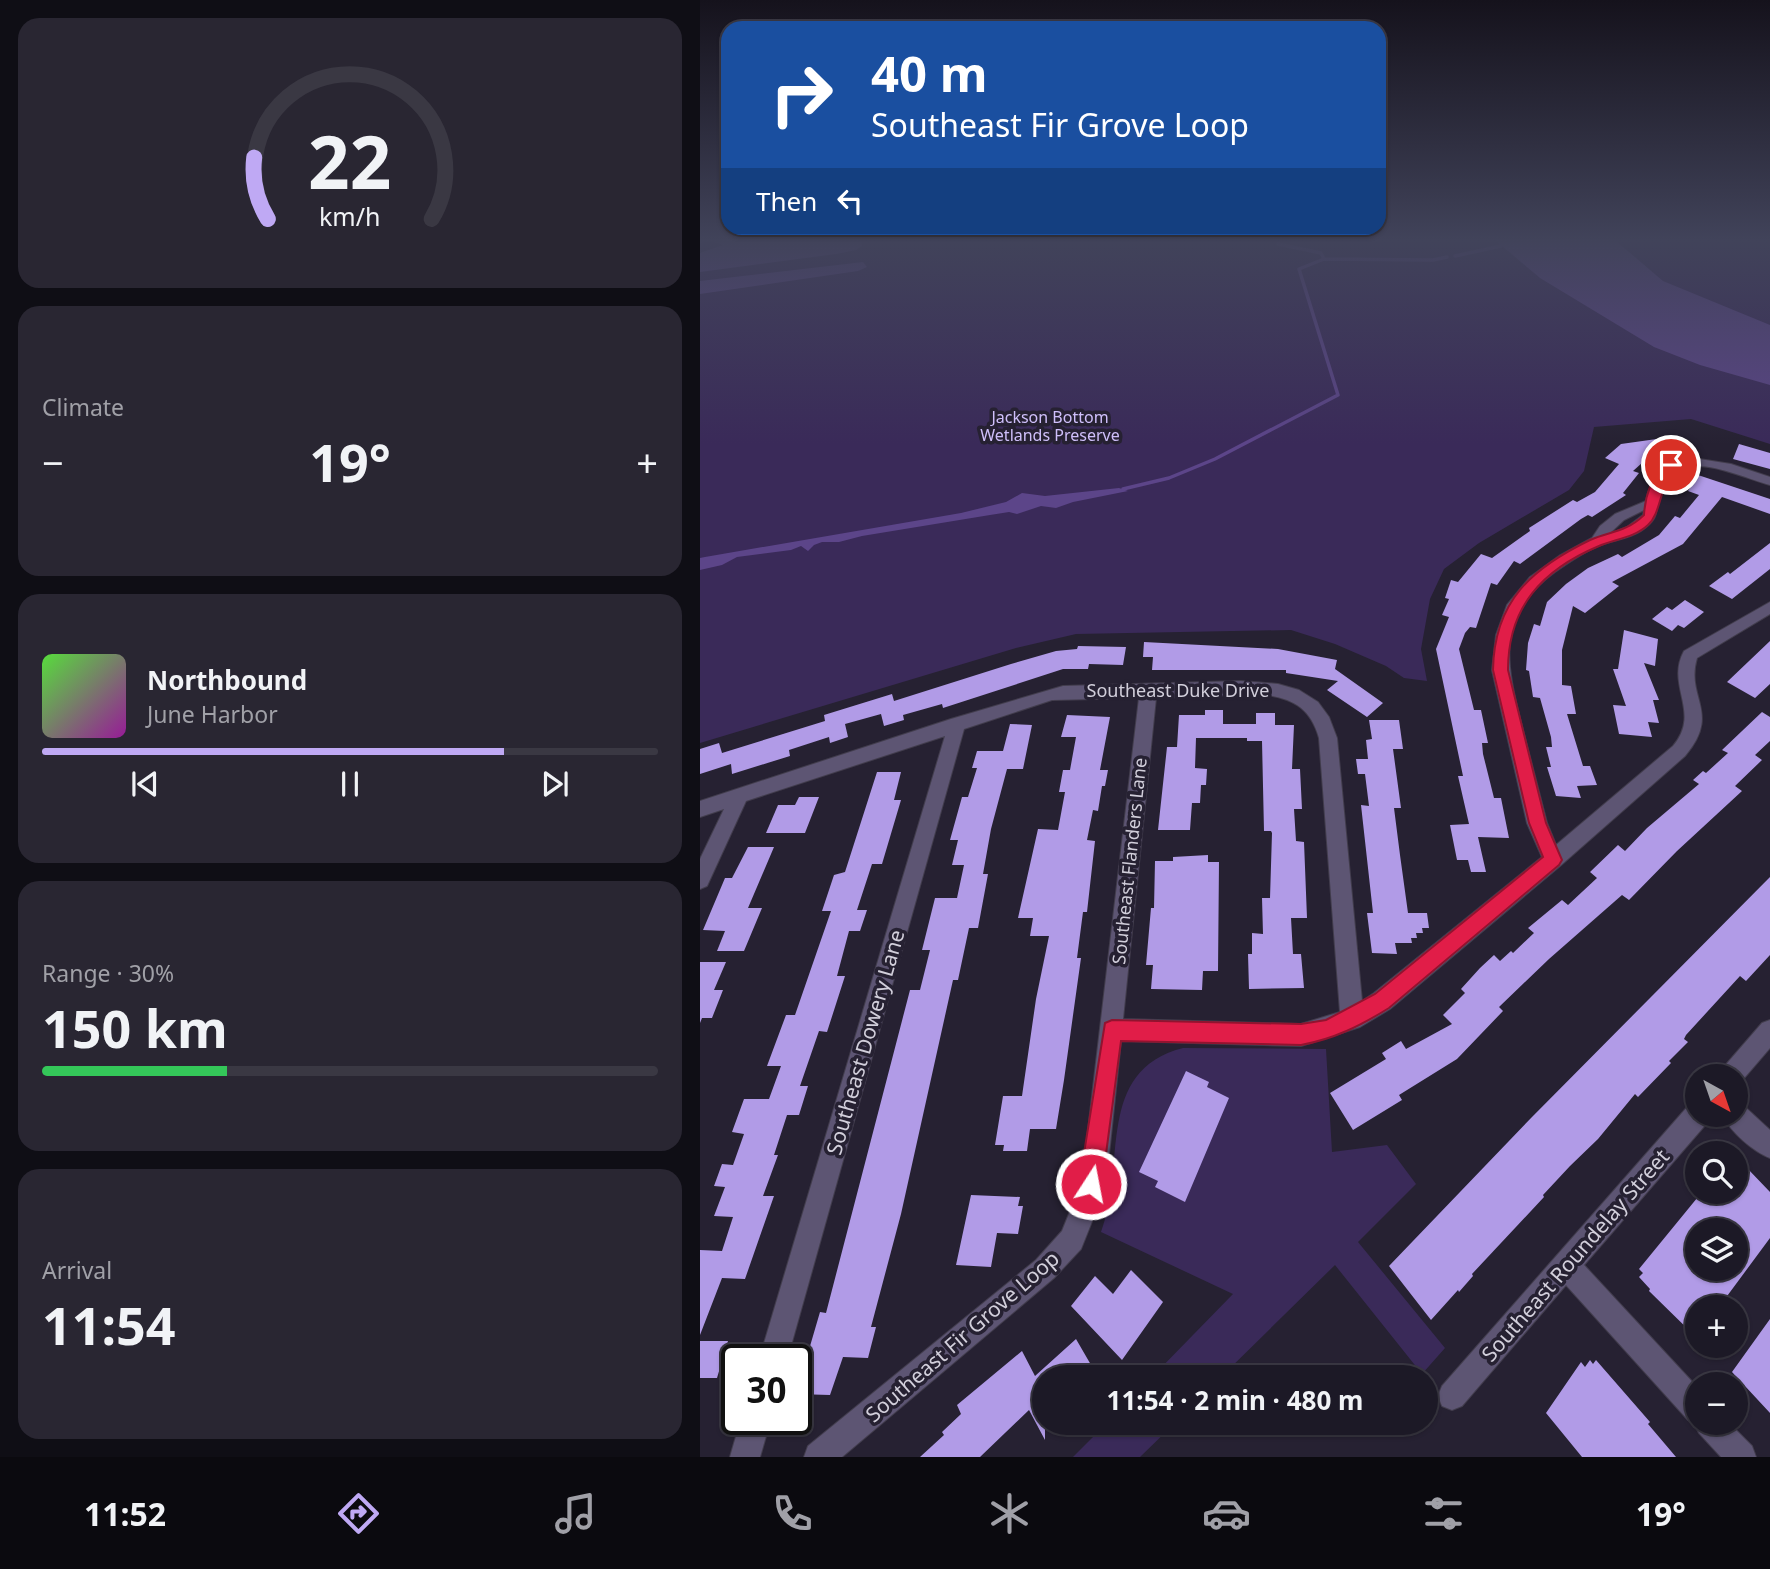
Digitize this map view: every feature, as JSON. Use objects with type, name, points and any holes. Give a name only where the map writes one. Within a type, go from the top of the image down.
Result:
[{"type":"street","points":[[1553,860],[1537,823],[1500,670],[1500,645],[1507,622],[1525,590],[1555,564],[1598,541],[1612,540],[1640,525],[1650,516],[1650,504],[1663,471],[1683,461],[1716,465],[1770,481]]},
{"type":"street","points":[[1112,1030],[1301,1035],[1326,1030],[1352,1019],[1382,1001],[1444,952],[1679,751],[1693,732],[1696,715],[1684,680],[1690,655],[1770,607]]},
{"type":"street","name":"Southeast Duke Drive","points":[[700,809],[1051,694],[1078,690],[1148,692],[1237,688],[1295,695],[1318,711],[1328,738],[1352,1019]]},
{"type":"street","name":"Southeast Flanders Lane","points":[[1112,1030],[1119,940],[1148,692]]},
{"type":"street","name":"Southeast Dowery Lane","points":[[778,1344],[957,724]]},
{"type":"street","points":[[700,880],[739,797]]},
{"type":"street","name":"Southeast Fir Grove Loop","points":[[820,1457],[1045,1269],[1072,1240],[1086,1204],[1096,1164],[1112,1030]]},
{"type":"street","points":[[1741,1064],[1770,1031]]},
{"type":"street","name":"Southeast Roundelay Street","points":[[1452,1396],[1687,1127]]},
{"type":"street","points":[[1748,1127],[1770,1146]]},
{"type":"street","points":[[1566,1265],[1685,1396]]},
{"type":"street","points":[[745,1457],[751,1435]]},
{"type":"street","points":[[1720,1435],[1741,1457]]},
{"type":"green space","name":"Jackson Bottom Wetlands Preserve","points":[[700,308],[1770,308],[1770,444],[1691,419],[1594,427],[1584,471],[1569,490],[1479,543],[1444,569],[1430,599],[1421,649],[1427,681],[1404,678],[1386,666],[1335,644],[1291,630],[1076,634],[1016,648],[700,743]]},
{"type":"green space","points":[[1183,1048],[1326,1049],[1332,1152],[1387,1145],[1416,1184],[1358,1242],[1445,1348],[1430,1365],[1415,1365],[1335,1265],[1233,1365],[1164,1365],[1233,1294],[1101,1232],[1108,1206],[1118,1123],[1125,1098],[1136,1077],[1155,1060]]},
{"type":"green space","points":[[1095,1435],[1163,1435],[1140,1457],[1073,1457]]},
{"type":"shaded area","points":[[1590,308],[1729,308],[1770,325],[1770,385],[1700,365],[1654,347]]},
{"type":"shaded area","points":[[1119,488],[1128,491],[1056,508],[1041,506],[1017,514],[1009,512],[839,542],[822,542],[808,551],[801,546],[791,550],[737,557],[722,565],[700,570],[700,558],[961,513],[1006,502],[1022,493],[1045,496]]},
{"type":"building","points":[[1671,437],[1633,471],[1639,473],[1623,493],[1626,495],[1592,517],[1588,515],[1581,519],[1520,564],[1514,561],[1497,585],[1491,583],[1476,628],[1470,627],[1465,633],[1459,649],[1474,710],[1481,710],[1488,743],[1482,743],[1483,754],[1494,798],[1501,798],[1509,838],[1478,837],[1486,872],[1471,872],[1468,860],[1457,860],[1450,825],[1469,824],[1458,776],[1463,776],[1436,649],[1449,617],[1442,615],[1449,599],[1445,598],[1451,580],[1458,582],[1481,554],[1492,558],[1530,531],[1529,528],[1573,500],[1577,502],[1595,492],[1619,464],[1605,458],[1621,444]]},
{"type":"building","points":[[1739,444],[1770,453],[1770,469],[1733,459]]},
{"type":"building","points":[[1698,475],[1770,499],[1770,514],[1722,497],[1683,544],[1612,582],[1619,586],[1585,613],[1573,606],[1562,650],[1562,685],[1571,686],[1576,714],[1567,714],[1583,766],[1590,766],[1597,785],[1577,786],[1581,798],[1556,796],[1547,767],[1551,767],[1546,747],[1552,747],[1551,737],[1540,698],[1533,697],[1529,671],[1526,670],[1528,643],[1534,624],[1540,626],[1547,602],[1588,568],[1618,554],[1622,557],[1659,535],[1675,516],[1680,518],[1699,495],[1688,491]]},
{"type":"building","points":[[1770,543],[1770,569],[1732,599],[1709,586],[1728,572],[1730,574]]},
{"type":"building","points":[[1685,600],[1704,612],[1684,628],[1678,625],[1672,631],[1652,619],[1667,607],[1672,610]]},
{"type":"building","points":[[1624,630],[1658,639],[1655,666],[1644,663],[1659,700],[1653,700],[1659,723],[1648,722],[1652,737],[1619,734],[1613,705],[1626,706],[1613,669],[1618,669]]},
{"type":"building","points":[[1770,641],[1770,684],[1755,698],[1727,682]]},
{"type":"building","points":[[1144,642],[1278,649],[1337,660],[1335,669],[1383,703],[1367,717],[1327,690],[1338,681],[1286,673],[1286,670],[1152,670],[1153,657],[1143,657]]},
{"type":"building","points":[[1078,646],[1126,647],[1123,665],[1089,664],[1088,669],[1063,669],[943,708],[942,704],[903,715],[904,720],[884,726],[881,714],[845,724],[848,737],[830,743],[829,737],[789,750],[790,756],[732,774],[731,764],[700,774],[700,749],[719,743],[722,753],[825,721],[824,715],[892,694],[894,701],[1056,651],[1077,649]]},
{"type":"building","points":[[1205,710],[1223,710],[1223,724],[1256,724],[1256,713],[1275,713],[1275,725],[1294,725],[1292,769],[1300,769],[1302,809],[1294,809],[1296,841],[1304,842],[1307,918],[1291,918],[1293,954],[1301,954],[1304,988],[1249,989],[1248,954],[1252,954],[1252,933],[1263,934],[1262,898],[1270,898],[1272,833],[1264,831],[1262,741],[1247,741],[1247,738],[1196,738],[1195,768],[1207,769],[1206,785],[1201,785],[1200,803],[1192,803],[1190,830],[1158,830],[1167,747],[1177,747],[1179,715],[1205,715]]},
{"type":"building","points":[[1762,712],[1770,717],[1770,741],[1755,755],[1762,760],[1735,786],[1742,791],[1629,900],[1622,895],[1549,959],[1499,1007],[1503,1011],[1457,1059],[1399,1095],[1402,1100],[1353,1130],[1330,1093],[1386,1059],[1382,1053],[1401,1041],[1406,1049],[1452,1024],[1443,1015],[1465,993],[1461,989],[1480,968],[1494,955],[1500,961],[1511,951],[1513,953],[1534,933],[1528,928],[1562,900],[1568,905],[1597,878],[1590,872],[1618,845],[1625,851],[1647,828],[1699,784],[1693,780],[1703,771],[1706,773],[1728,753],[1722,750]]},
{"type":"building","points":[[1067,715],[1110,717],[1100,770],[1108,770],[1098,811],[1093,810],[1087,840],[1095,841],[1087,912],[1083,912],[1077,958],[1081,958],[1064,1080],[1056,1129],[1030,1129],[1027,1151],[1003,1151],[1004,1145],[995,1145],[1003,1096],[1022,1096],[1036,999],[1049,936],[1030,936],[1033,918],[1018,918],[1038,829],[1058,830],[1065,792],[1059,792],[1063,770],[1070,770],[1076,737],[1061,737]]},
{"type":"building","points":[[1369,720],[1399,720],[1403,749],[1393,749],[1401,808],[1394,808],[1408,913],[1427,913],[1429,928],[1422,928],[1423,933],[1416,933],[1417,938],[1411,938],[1412,943],[1395,943],[1397,954],[1372,953],[1367,913],[1373,913],[1361,805],[1369,806],[1365,774],[1358,774],[1356,759],[1368,759],[1366,740],[1372,739]]},
{"type":"building","points":[[1010,724],[1032,725],[1023,769],[1007,769],[991,829],[983,874],[988,874],[978,928],[969,928],[958,980],[953,980],[901,1214],[871,1327],[876,1327],[868,1358],[843,1357],[830,1395],[812,1394],[811,1344],[820,1312],[826,1313],[910,990],[920,990],[930,950],[922,950],[935,898],[957,898],[964,865],[952,865],[958,840],[950,840],[962,797],[968,797],[977,768],[972,768],[977,751],[1003,751]]},
{"type":"building","points":[[877,772],[901,772],[894,800],[901,800],[882,864],[872,864],[857,910],[867,910],[860,931],[849,931],[837,976],[845,976],[827,1032],[819,1031],[800,1086],[808,1086],[799,1115],[787,1115],[774,1155],[778,1155],[763,1196],[774,1196],[745,1279],[722,1278],[700,1335],[700,1250],[722,1251],[733,1217],[714,1216],[725,1187],[714,1186],[722,1164],[733,1165],[744,1134],[732,1132],[744,1099],[769,1099],[781,1066],[767,1066],[786,1015],[795,1015],[831,911],[822,911],[834,875],[845,872]]},
{"type":"building","points":[[799,797],[819,797],[805,833],[766,833],[778,805],[795,805]]},
{"type":"building","points":[[748,847],[774,847],[748,908],[762,908],[744,951],[717,951],[725,931],[703,930],[725,878],[732,878]]},
{"type":"building","points":[[1208,855],[1208,862],[1219,862],[1218,971],[1203,971],[1202,990],[1151,989],[1153,965],[1146,965],[1151,908],[1154,908],[1155,861]]},
{"type":"building","points":[[1770,877],[1770,955],[1746,981],[1740,976],[1686,1035],[1684,1039],[1688,1042],[1669,1061],[1671,1063],[1638,1097],[1635,1094],[1598,1139],[1543,1195],[1459,1292],[1458,1290],[1431,1320],[1389,1266]]},
{"type":"building","points":[[700,962],[726,962],[714,990],[723,990],[712,1018],[702,1018],[700,1023]]},
{"type":"building","points":[[1186,1071],[1209,1082],[1207,1087],[1229,1098],[1185,1202],[1155,1187],[1158,1181],[1139,1172]]},
{"type":"building","points":[[1748,1169],[1770,1192],[1770,1238],[1748,1268],[1748,1218],[1685,1218],[1685,1281],[1738,1281],[1728,1295],[1685,1295],[1685,1326],[1649,1291],[1639,1277],[1643,1273],[1639,1269],[1692,1204],[1748,1204]]},
{"type":"building","points":[[971,1195],[1020,1197],[1018,1206],[1023,1206],[1018,1234],[997,1233],[991,1267],[956,1265]]},
{"type":"building","points":[[1131,1270],[1163,1302],[1122,1360],[1071,1306],[1095,1276],[1113,1294]]},
{"type":"building","points":[[1770,1319],[1770,1413],[1748,1389],[1748,1372],[1732,1372],[1742,1358],[1748,1358],[1748,1350]]},
{"type":"building","points":[[1076,1339],[1091,1365],[1047,1365]]},
{"type":"building","points":[[700,1341],[728,1341],[727,1344],[721,1344],[721,1365],[717,1378],[700,1378]]},
{"type":"building","points":[[1022,1351],[1032,1370],[1032,1416],[1029,1410],[980,1457],[920,1457],[944,1435],[942,1432],[961,1414],[957,1405]]},
{"type":"building","points":[[1590,1360],[1593,1364],[1596,1360],[1650,1422],[1648,1424],[1676,1457],[1582,1457],[1546,1413],[1581,1362],[1585,1367]]},
{"type":"waterway","points":[[1123,489],[1169,478],[1215,459],[1338,395],[1311,308]]},
{"type":"route","points":[[1091,1184],[1096,1164],[1112,1030],[1301,1035],[1326,1030],[1352,1019],[1382,1001],[1553,860],[1537,823],[1500,670],[1500,645],[1513,607],[1536,579],[1577,551],[1598,541],[1612,540],[1628,533],[1650,516],[1650,504],[1659,479],[1663,471],[1671,465]]}]
